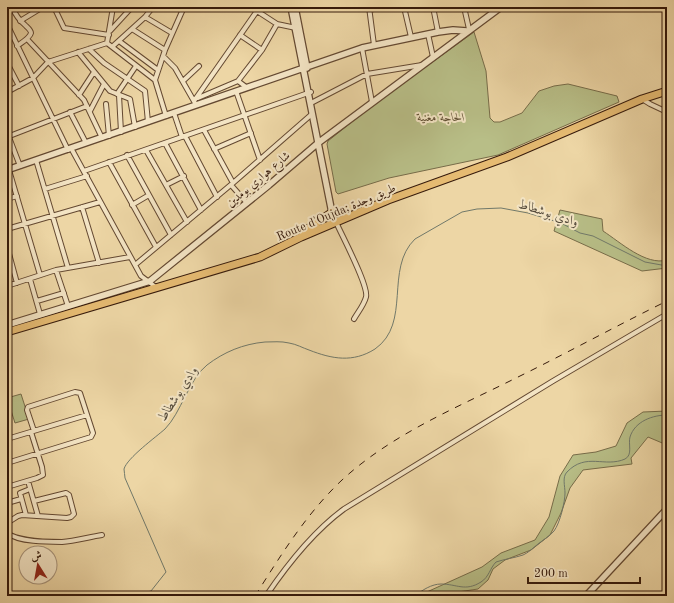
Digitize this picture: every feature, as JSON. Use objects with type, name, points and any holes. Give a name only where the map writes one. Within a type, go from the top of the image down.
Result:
[{"type":"main road","name":"Route d'Oujda; طريق وجدة","points":[[7,332],[260,257],[301,237],[415,190],[507,157],[642,98],[667,91]]},
{"type":"main road","points":[[301,237],[309,228],[333,212]]},
{"type":"street","points":[[12,7],[20,21],[29,28],[31,32],[27,39],[17,46]]},
{"type":"street","points":[[20,21],[36,9],[43,7]]},
{"type":"street","points":[[54,7],[64,28],[109,33]]},
{"type":"street","points":[[107,43],[113,7]]},
{"type":"street","points":[[109,33],[132,7]]},
{"type":"street","points":[[112,47],[145,18],[153,7]]},
{"type":"street","points":[[166,116],[155,80],[165,50],[184,7]]},
{"type":"street","points":[[252,7],[277,24],[297,28]]},
{"type":"street","points":[[302,7],[294,7],[313,102],[319,142]]},
{"type":"street","points":[[374,44],[369,9],[383,7]]},
{"type":"street","points":[[404,7],[411,37]]},
{"type":"street","points":[[433,7],[438,32]]},
{"type":"street","points":[[196,101],[246,88],[374,44],[438,32],[468,30],[464,7]]},
{"type":"street","name":"شارع هواري بومدين","points":[[7,324],[150,281],[247,203],[319,142],[501,7]]},
{"type":"street","points":[[196,101],[257,11]]},
{"type":"street","points":[[145,18],[172,34]]},
{"type":"street","points":[[7,24],[69,149],[87,176],[130,257],[141,276],[150,281],[157,288]]},
{"type":"street","points":[[40,275],[18,196],[8,170],[174,113],[196,101],[238,82],[262,50],[277,24]]},
{"type":"street","points":[[132,29],[165,50]]},
{"type":"street","points":[[428,34],[433,57]]},
{"type":"street","points":[[240,35],[262,50]]},
{"type":"street","points":[[27,39],[79,95],[90,111],[102,138]]},
{"type":"street","points":[[119,41],[158,70]]},
{"type":"street","points":[[107,43],[155,80]]},
{"type":"street","points":[[7,92],[33,78],[48,62],[107,43]]},
{"type":"street","points":[[362,48],[372,102]]},
{"type":"street","points":[[89,49],[104,63],[144,91],[146,95],[148,122]]},
{"type":"street","points":[[78,52],[110,91],[131,100],[135,127]]},
{"type":"street","points":[[163,56],[172,64],[196,101]]},
{"type":"street","points":[[7,63],[19,86]]},
{"type":"street","points":[[313,102],[367,74],[422,65]]},
{"type":"street","points":[[122,132],[118,95],[136,66]]},
{"type":"street","points":[[183,80],[198,66]]},
{"type":"street","points":[[79,95],[94,72]]},
{"type":"street","points":[[238,82],[246,88]]},
{"type":"street","points":[[90,111],[104,84]]},
{"type":"street","points":[[236,91],[260,160]]},
{"type":"street","points":[[310,92],[312,114],[333,212],[367,292],[366,298],[354,319]]},
{"type":"street","points":[[84,171],[310,92]]},
{"type":"street","points":[[642,98],[650,104],[667,112]]},
{"type":"street","points":[[106,104],[109,136]]},
{"type":"street","points":[[20,166],[8,135],[87,106]]},
{"type":"street","points":[[70,112],[86,143]]},
{"type":"street","points":[[174,113],[183,137],[217,197]]},
{"type":"street","points":[[135,265],[217,197],[312,114]]},
{"type":"street","points":[[204,130],[232,184],[247,203]]},
{"type":"street","points":[[214,149],[251,133]]},
{"type":"street","points":[[165,143],[201,210]]},
{"type":"street","points":[[146,150],[187,222]]},
{"type":"street","points":[[127,155],[171,235]]},
{"type":"street","points":[[36,160],[68,268]]},
{"type":"street","points":[[109,162],[156,248]]},
{"type":"street","points":[[44,189],[87,176]]},
{"type":"street","points":[[166,185],[184,176]]},
{"type":"street","points":[[132,205],[149,195]]},
{"type":"street","points":[[7,199],[18,196]]},
{"type":"street","points":[[7,229],[100,202]]},
{"type":"street","points":[[82,207],[99,263]]},
{"type":"street","points":[[8,250],[17,283]]},
{"type":"street","points":[[7,286],[56,270],[130,257]]},
{"type":"street","points":[[56,270],[68,306]]},
{"type":"street","points":[[140,285],[141,276]]},
{"type":"street","points":[[30,279],[40,314]]},
{"type":"street","points":[[37,302],[64,293]]},
{"type":"street","points":[[266,596],[299,553],[334,517],[344,509],[540,389],[667,314]]},
{"type":"street","points":[[7,463],[38,454],[91,437],[93,434],[80,395],[77,392],[31,405],[27,409],[33,432],[38,454],[43,475],[7,487]]},
{"type":"street","points":[[7,439],[87,415]]},
{"type":"street","points":[[28,480],[38,516]]},
{"type":"street","points":[[26,515],[20,492],[30,489]]},
{"type":"street","points":[[7,523],[18,516],[69,517],[72,516],[74,512],[69,495],[66,493],[34,501]]},
{"type":"street","points":[[7,503],[21,499]]},
{"type":"street","points":[[586,596],[667,509]]},
{"type":"street","points":[[7,534],[28,540],[63,542],[102,535]]},
{"type":"green space","name":"الحاجة مغنية","points":[[474,32],[486,71],[490,118],[494,122],[500,122],[522,113],[539,91],[554,86],[568,84],[617,96],[619,102],[498,155],[389,178],[338,194],[336,192],[327,144],[328,141],[373,105]]},
{"type":"green space","points":[[560,210],[602,219],[603,231],[625,247],[642,256],[651,260],[667,260],[667,268],[642,271],[554,231]]},
{"type":"green space","points":[[21,394],[29,419],[15,423],[7,398]]},
{"type":"green space","points":[[667,411],[667,445],[648,437],[631,458],[632,464],[583,470],[570,488],[561,513],[550,535],[531,550],[505,560],[493,569],[488,580],[478,589],[431,596],[418,596],[482,567],[501,553],[535,540],[549,517],[560,476],[573,455],[596,452],[616,446],[627,423],[643,412]]},
{"type":"waterway","name":"وادي بوشطاط","points":[[131,596],[151,591],[166,572],[125,478],[124,469],[130,459],[171,422],[195,379],[207,365],[220,356],[234,349],[265,342],[292,344],[326,356],[342,358],[359,356],[375,349],[386,338],[392,325],[396,311],[398,280],[406,251],[415,239],[462,212],[477,209],[501,208],[528,213],[561,223],[580,233],[593,236],[645,262],[667,266]]},
{"type":"waterway","points":[[415,596],[427,588],[438,584],[470,587],[486,578],[496,562],[529,552],[551,535],[556,527],[563,507],[565,497],[564,479],[567,472],[574,466],[588,461],[610,462],[625,459],[630,452],[630,437],[632,431],[645,420],[656,416],[667,415]]},
{"type":"railway","points":[[255,596],[274,565],[317,507],[342,480],[361,464],[403,435],[425,423],[535,369],[667,301]]}]
